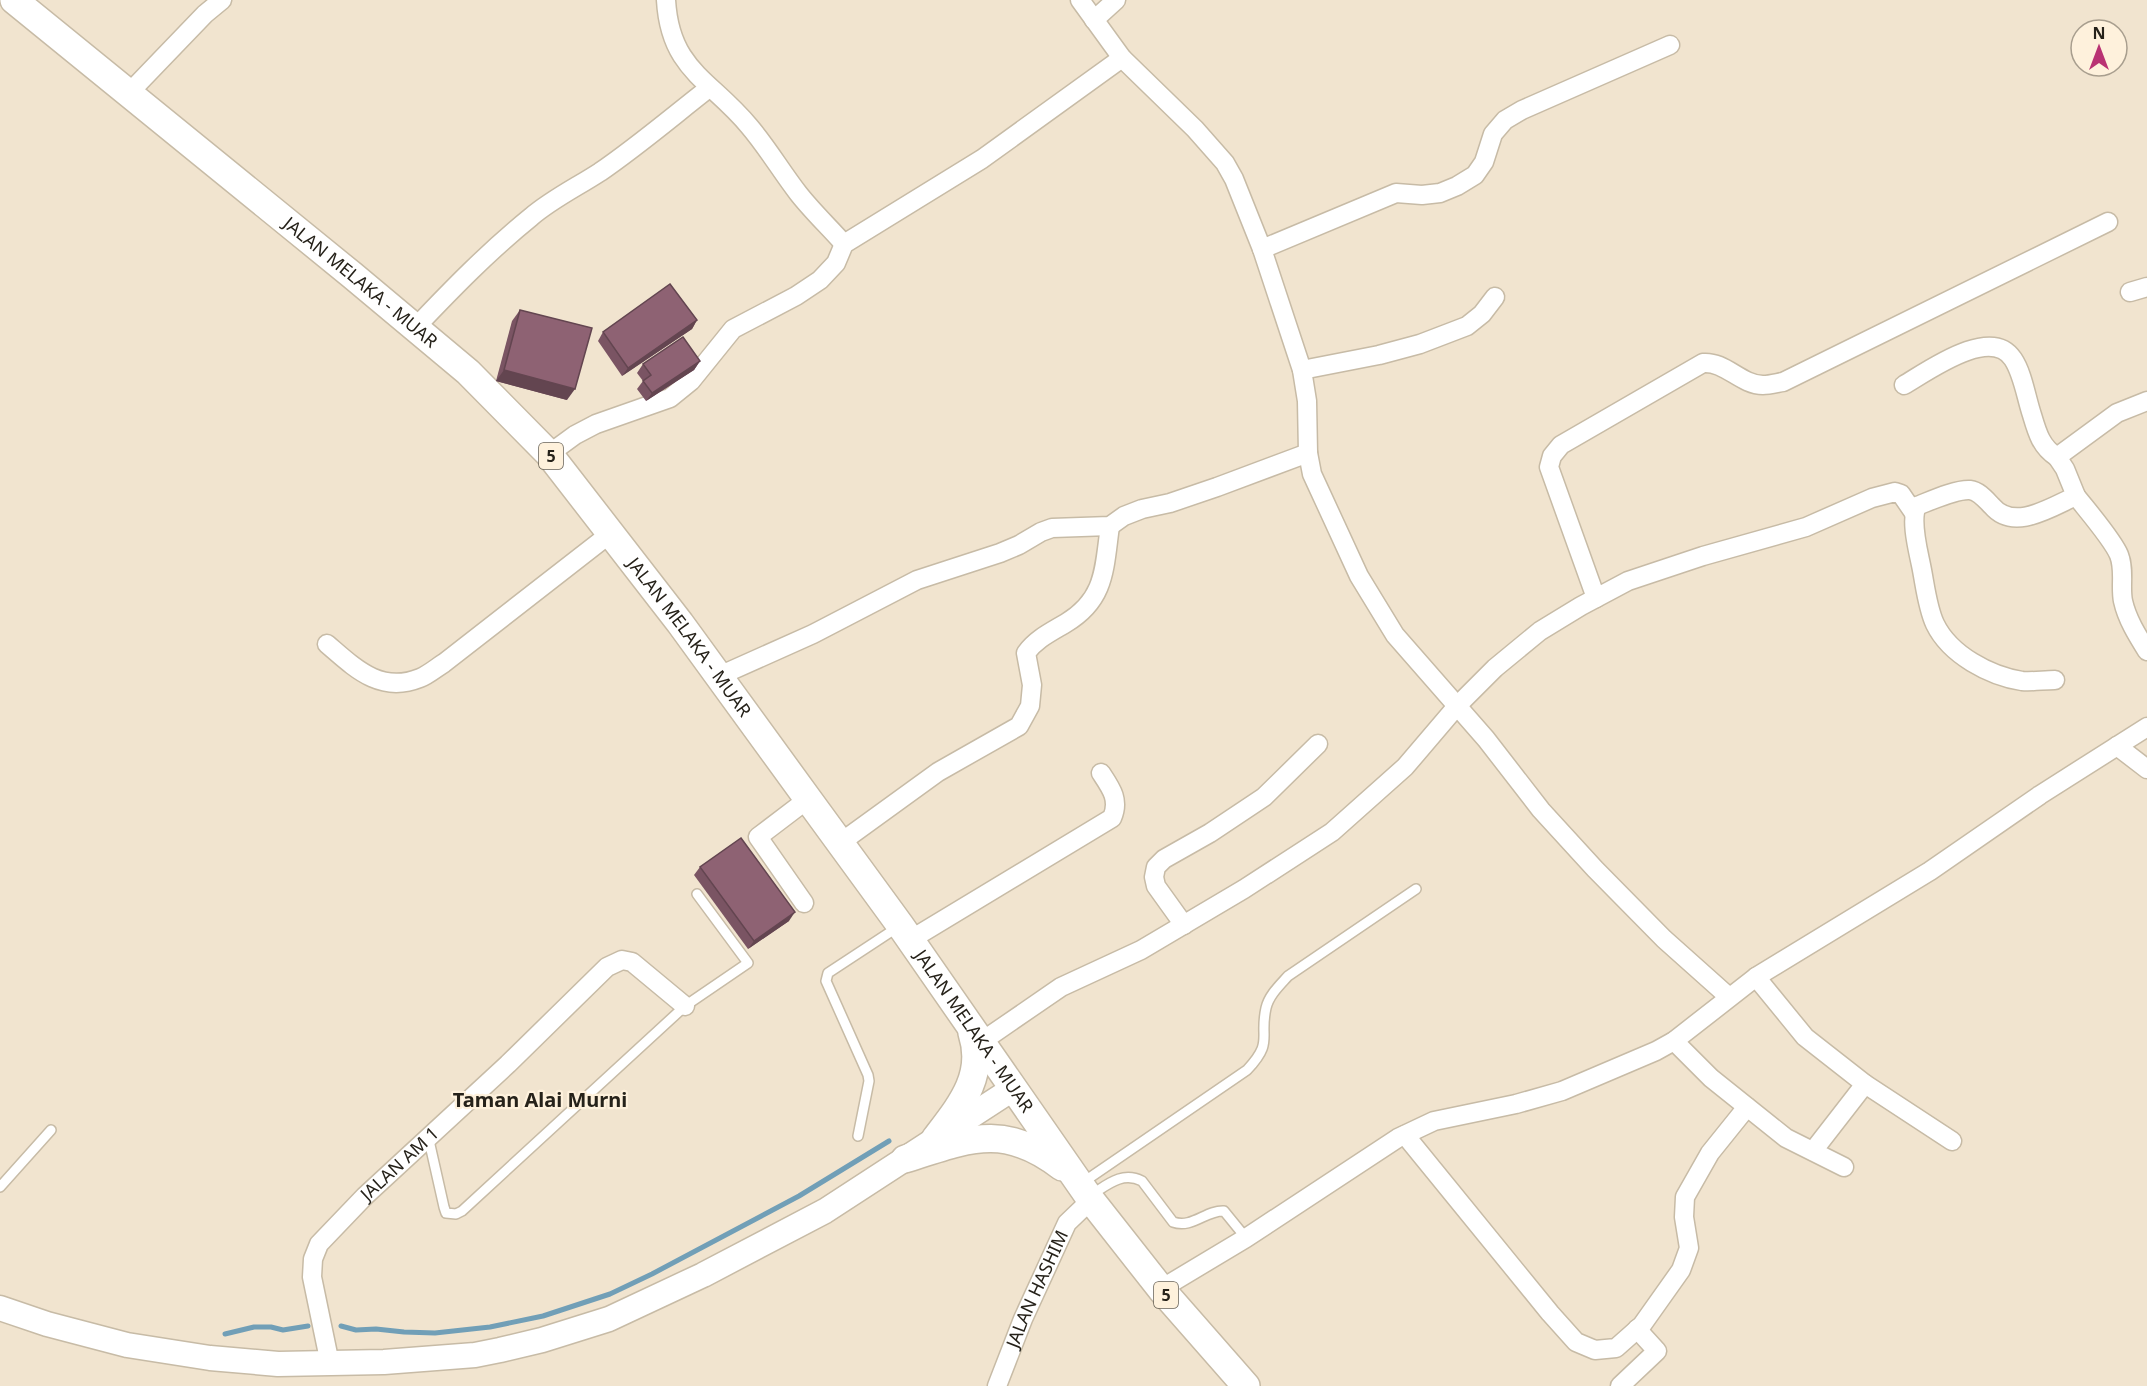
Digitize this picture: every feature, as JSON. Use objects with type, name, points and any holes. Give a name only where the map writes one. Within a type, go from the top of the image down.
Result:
[{"type":"main road","name":"JALAN MELAKA - MUAR","points":[[15,0],[415,328],[484,387],[549,454],[719,676],[905,933],[1085,1190],[1161,1289],[1246,1386]]},
{"type":"main road","points":[[935,1139],[958,1109],[970,1086],[977,1062],[975,1033]]},
{"type":"main road","points":[[0,1308],[47,1324],[127,1345],[210,1358],[278,1364],[384,1362],[475,1354],[542,1340],[609,1319],[703,1275],[825,1211],[1014,1088]]},
{"type":"main road","points":[[904,1159],[967,1140],[995,1137],[1023,1143],[1044,1153],[1085,1190]]},
{"type":"street","points":[[129,93],[205,14],[222,0]]},
{"type":"street","points":[[666,0],[668,22],[676,46],[689,66],[709,88],[732,106],[751,128],[798,194],[844,244]]},
{"type":"street","points":[[1080,0],[1122,58],[1195,129],[1225,163],[1234,179],[1262,249],[1302,370],[1307,401],[1308,453],[1312,474],[1359,576],[1395,635],[1486,739],[1541,810],[1594,869],[1664,939],[1730,997]]},
{"type":"street","points":[[1094,20],[1116,0]]},
{"type":"street","points":[[1262,249],[1396,193],[1422,195],[1440,193],[1456,186],[1474,175],[1484,162],[1493,134],[1505,120],[1522,110],[1670,45]]},
{"type":"street","points":[[549,454],[575,435],[596,424],[670,398],[692,381],[733,328],[796,297],[820,280],[836,263],[844,244],[982,159],[1122,58]]},
{"type":"street","points":[[415,328],[465,276],[530,217],[626,153],[709,88]]},
{"type":"street","points":[[1596,598],[1549,467],[1552,456],[1562,445],[1703,363],[1712,362],[1750,382],[1761,385],[1783,382],[2108,222]]},
{"type":"street","points":[[1302,370],[1379,355],[1420,344],[1452,332],[1467,326],[1482,314],[1495,297]]},
{"type":"street","points":[[1904,386],[1975,347],[1991,345],[2005,349],[2014,359],[2038,435],[2050,453],[2057,457],[2065,469],[2076,496],[2119,553],[2123,568],[2123,599],[2134,629],[2147,651]]},
{"type":"street","points":[[2057,457],[2117,413],[2147,401]]},
{"type":"street","points":[[719,676],[813,634],[917,580],[1000,553],[1041,532],[1052,528],[1110,526],[1124,516],[1142,508],[1170,503],[1308,453]]},
{"type":"street","points":[[1914,513],[1917,506],[1961,491],[1972,490],[1985,498],[2005,517],[2020,519],[2076,496]]},
{"type":"street","points":[[975,1033],[1062,987],[1142,950],[1244,889],[1332,832],[1405,767],[1457,706],[1495,668],[1540,631],[1628,581],[1703,556],[1806,527],[1872,498],[1895,492],[1901,494],[1914,513],[1918,551],[1928,598],[1935,624],[1948,643],[1962,656],[1997,674],[2023,681],[2055,680]]},
{"type":"street","points":[[840,843],[938,772],[1019,726],[1030,706],[1032,685],[1026,653],[1033,643],[1084,612],[1100,587],[1110,526]]},
{"type":"street","points":[[327,644],[357,669],[377,681],[398,684],[420,678],[444,663],[611,533]]},
{"type":"street","points":[[1161,1289],[1246,1238],[1405,1135],[1434,1121],[1516,1104],[1562,1091],[1674,1041],[1756,977],[1930,871],[2040,795],[2147,727]]},
{"type":"street","points":[[1184,925],[1156,886],[1154,877],[1156,867],[1164,859],[1264,798],[1318,744]]},
{"type":"street","points":[[2117,746],[2147,769]]},
{"type":"street","points":[[905,933],[1112,818],[1116,809],[1116,800],[1113,790],[1101,773]]},
{"type":"street","points":[[804,903],[758,837],[808,799]]},
{"type":"street","name":"JALAN AM 1","points":[[330,1364],[312,1277],[316,1251],[335,1226],[428,1136],[508,1064],[607,967],[622,960],[632,962],[685,1006]]},
{"type":"street","points":[[1756,977],[1805,1037],[1865,1084],[1952,1141]]},
{"type":"street","points":[[1674,1041],[1711,1078],[1786,1138],[1844,1167]]},
{"type":"street","points":[[1813,1151],[1865,1084]]},
{"type":"street","points":[[1405,1135],[1550,1313],[1576,1342],[1595,1350],[1616,1348],[1637,1329],[1681,1270],[1689,1248],[1684,1217],[1685,1197],[1710,1153],[1747,1107]]},
{"type":"street","name":"JALAN HASHIM","points":[[998,1386],[1023,1319],[1067,1223],[1085,1190]]},
{"type":"street","points":[[1620,1386],[1657,1351],[1637,1329]]},
{"type":"lane","points":[[1085,1190],[1104,1168],[1247,1070],[1259,1057],[1266,1040],[1266,1007],[1273,992],[1288,976],[1416,889]]},
{"type":"lane","points":[[428,1136],[444,1208],[446,1213],[456,1214],[462,1211],[685,1006],[748,963],[697,894]]},
{"type":"lane","points":[[858,1136],[869,1081],[868,1075],[826,981],[828,973],[905,933]]},
{"type":"lane","points":[[0,1187],[51,1130]]},
{"type":"lane","points":[[1104,1168],[1112,1181]]},
{"type":"lane","points":[[1085,1190],[1126,1177],[1134,1177],[1142,1181],[1168,1216],[1179,1224],[1188,1223],[1219,1210],[1224,1211],[1246,1238]]},
{"type":"building","points":[[670,284],[697,320],[628,368],[603,332]]},
{"type":"building","points":[[520,310],[592,328],[575,389],[504,370]]},
{"type":"building","points":[[683,337],[700,361],[652,393],[643,381],[651,375],[643,364]]},
{"type":"building","points":[[741,838],[795,912],[754,941],[700,867]]},
{"type":"waterway","points":[[341,1326],[356,1330],[435,1333],[490,1327],[543,1316],[610,1294],[799,1196],[889,1141]]},
{"type":"waterway","points":[[225,1334],[254,1327],[283,1330],[308,1326]]},
{"type":"district","name":"Taman Alai Murni","points":[[540,1100]]}]
